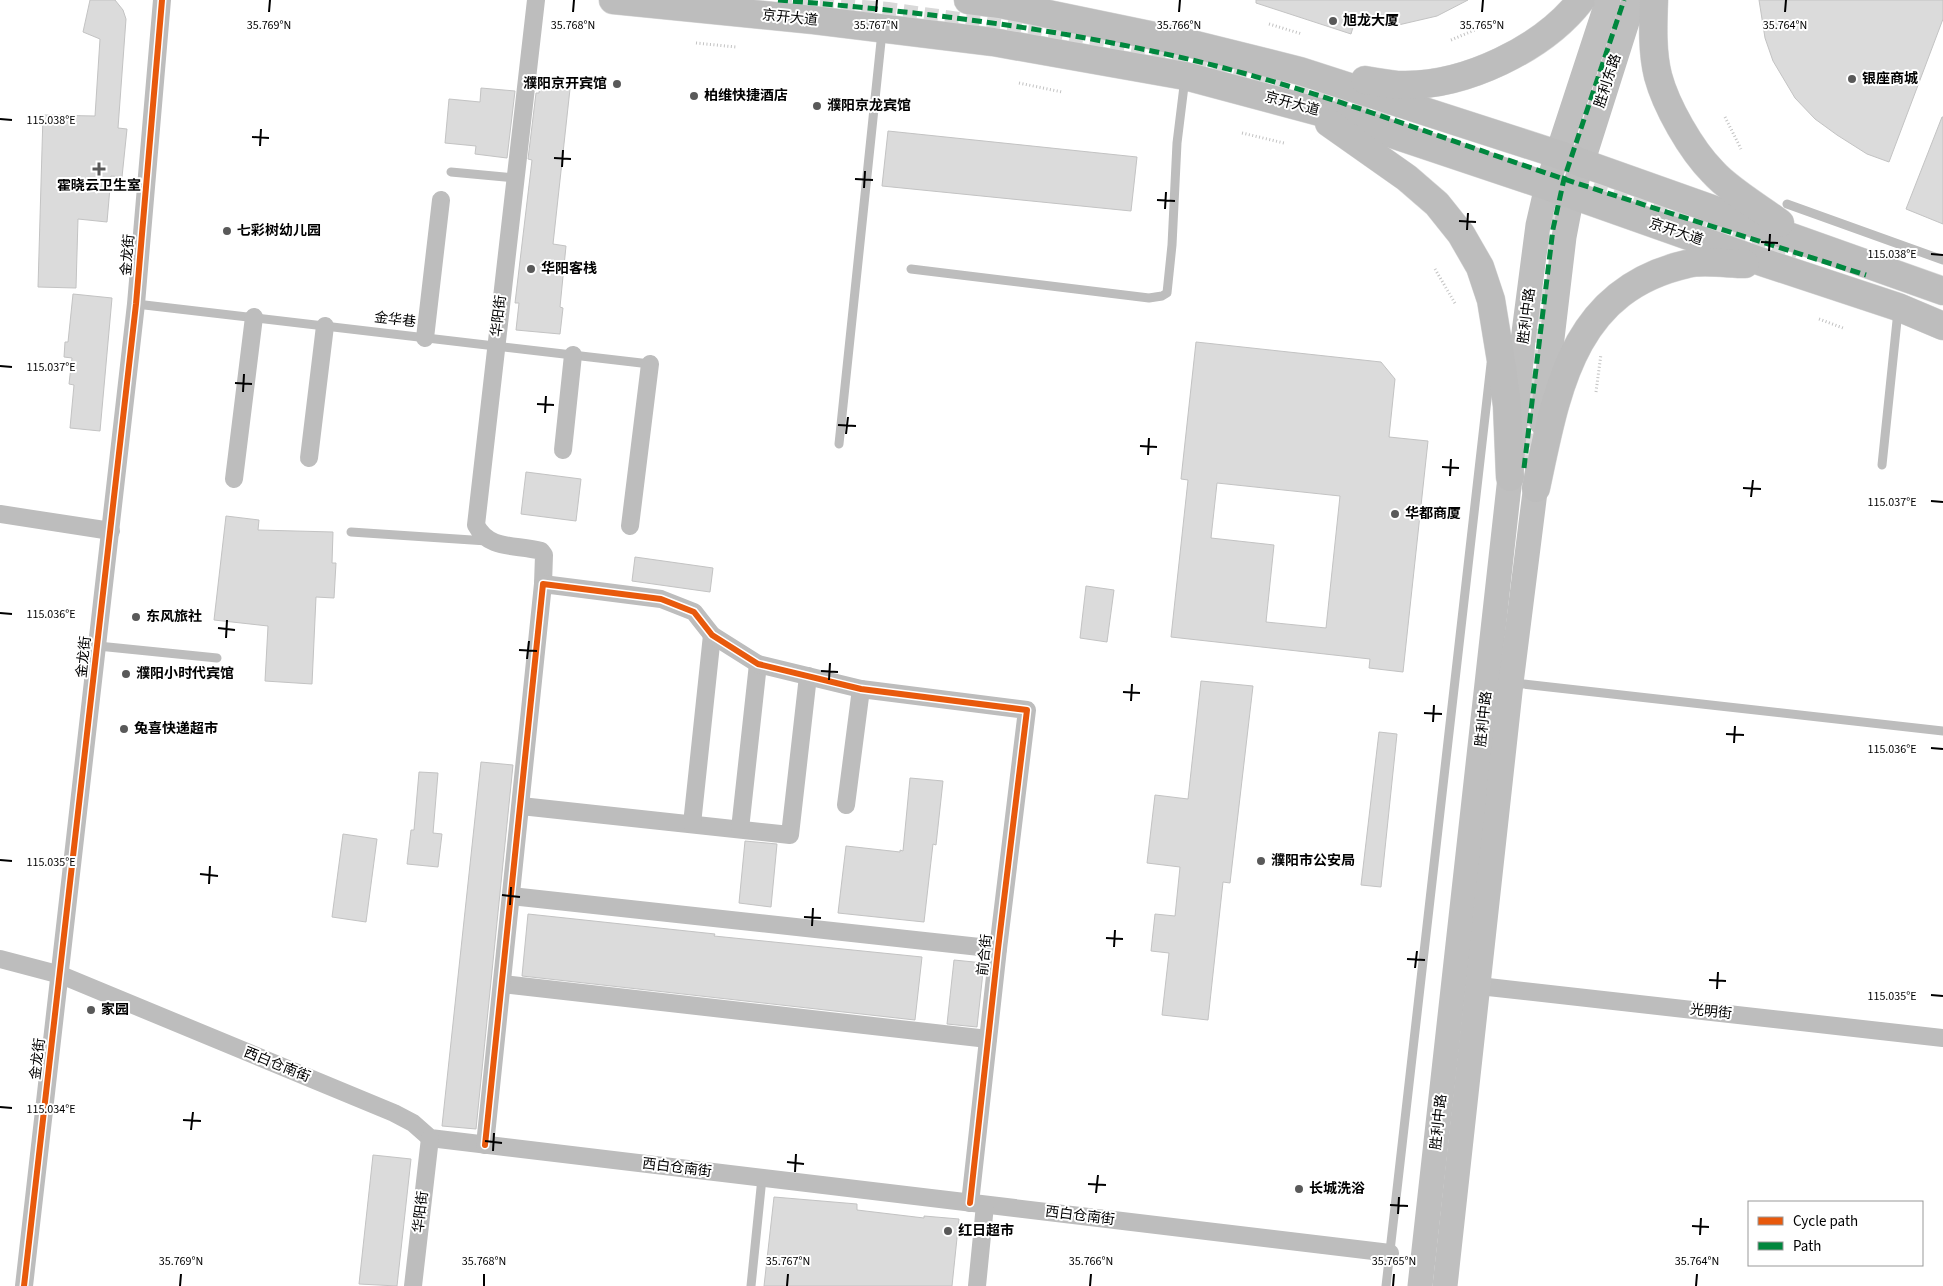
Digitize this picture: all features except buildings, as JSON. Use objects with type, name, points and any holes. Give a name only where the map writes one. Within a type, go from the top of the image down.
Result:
[{"type":"main road","name":"京开大道","points":[[613,0],[993,42],[1185,76],[1353,121],[1898,307],[1943,326]]},
{"type":"main road","points":[[968,0],[1000,4],[1188,43],[1300,71],[1569,158],[1943,291]]},
{"type":"main road","points":[[1300,71],[1403,85],[1435,82],[1472,72],[1507,59],[1537,41],[1570,14],[1580,0]]},
{"type":"main road","name":"胜利东路","points":[[1569,158],[1608,0]]},
{"type":"main road","name":"胜利东路","points":[[1569,158],[1634,0]]},
{"type":"main road","points":[[1654,0],[1653,36],[1658,77],[1673,114],[1692,147],[1714,174],[1806,241]]},
{"type":"main road","points":[[1307,108],[1407,178],[1437,204],[1461,234],[1480,267],[1491,300],[1507,406],[1510,477]]},
{"type":"main road","name":"胜利中路","points":[[1420,1286],[1510,477],[1523,340],[1538,225],[1547,186],[1569,158]]},
{"type":"main road","name":"胜利中路","points":[[1445,1286],[1511,683],[1536,488],[1550,348],[1564,237],[1572,195],[1569,158]]},
{"type":"main road","points":[[1536,488],[1552,416],[1566,369],[1586,331],[1608,303],[1634,285],[1658,273],[1689,263],[1765,263]]},
{"type":"street","name":"金龙街","points":[[24,1286],[136,304],[162,0]]},
{"type":"street","name":"华阳街","points":[[491,541],[481,535],[476,525],[536,0]]},
{"type":"street","points":[[425,338],[441,200]]},
{"type":"street","points":[[234,479],[254,317]]},
{"type":"street","points":[[309,458],[325,326]]},
{"type":"street","points":[[563,450],[573,355]]},
{"type":"street","points":[[630,526],[650,364]]},
{"type":"street","points":[[0,514],[111,531]]},
{"type":"street","points":[[485,1145],[512,896],[543,584],[544,555],[541,551],[491,541]]},
{"type":"street","points":[[543,584],[661,599],[694,612],[712,635],[758,664],[861,689],[846,805]]},
{"type":"street","points":[[692,824],[712,635]]},
{"type":"street","points":[[740,829],[758,664]]},
{"type":"street","points":[[520,806],[790,835],[808,676]]},
{"type":"street","name":"前合街","points":[[861,689],[1027,710],[988,1039],[978,1204],[977,1286]]},
{"type":"street","points":[[512,896],[998,949]]},
{"type":"street","name":"西白仓南街","points":[[0,959],[61,974],[394,1113],[413,1123],[430,1138],[1390,1253]]},
{"type":"street","points":[[502,984],[988,1039]]},
{"type":"street","name":"光明街","points":[[1479,986],[1943,1038]]},
{"type":"street","name":"华阳街","points":[[413,1286],[430,1138]]},
{"type":"lane","points":[[839,444],[883,29]]},
{"type":"lane","points":[[911,269],[1149,298],[1162,296],[1167,293],[1172,246],[1177,143],[1185,76]]},
{"type":"lane","points":[[451,172],[515,178]]},
{"type":"lane","points":[[1788,204],[1943,260]]},
{"type":"lane","name":"金华巷","points":[[136,304],[650,364]]},
{"type":"lane","points":[[1882,465],[1898,307]]},
{"type":"lane","points":[[1386,1286],[1495,329]]},
{"type":"lane","points":[[350,532],[491,541]]},
{"type":"lane","points":[[98,646],[217,658]]},
{"type":"lane","points":[[1511,683],[1943,730]]},
{"type":"lane","points":[[751,1286],[762,1178]]},
{"type":"path","points":[[1451,40],[1491,23]]},
{"type":"path","points":[[1270,24],[1302,34]]},
{"type":"path","points":[[696,43],[736,48]]},
{"type":"path","points":[[1020,83],[1062,92]]},
{"type":"path","points":[[1725,117],[1741,149]]},
{"type":"path","points":[[1242,133],[1284,143]]},
{"type":"path","points":[[1434,269],[1456,305]]},
{"type":"path","points":[[1819,319],[1843,328]]},
{"type":"path","points":[[1596,392],[1600,354]]},
{"type":"tunnel","points":[[778,0],[888,9],[1038,30],[1192,60],[1337,101],[1396,121]]},
{"type":"tunnel","points":[[1593,188],[1797,253]]},
{"type":"tunnel","points":[[1550,250],[1559,203]]},
{"type":"tunnel","points":[[1524,468],[1545,289]]},
{"type":"marked path","points":[[778,0],[986,22],[1089,39],[1192,60],[1286,85],[1380,115],[1564,179],[1866,275]]},
{"type":"marked path","points":[[1524,468],[1553,229],[1564,179],[1624,0]]},
{"type":"cycle path","points":[[24,1286],[136,304],[162,0]]},
{"type":"cycle path","points":[[485,1145],[543,584],[661,599],[694,612],[712,635],[758,664],[861,689],[1027,710],[970,1203]]},
{"type":"place","name":"旭龙大厦","points":[[1333,21]]},
{"type":"place","name":"银座商城","points":[[1852,79]]},
{"type":"place","name":"濮阳京开宾馆","points":[[617,84]]},
{"type":"place","name":"柏维快捷酒店","points":[[694,96]]},
{"type":"place","name":"濮阳京龙宾馆","points":[[817,106]]},
{"type":"place","name":"霍晓云卫生室","points":[[99,169]]},
{"type":"place","name":"七彩树幼儿园","points":[[227,231]]},
{"type":"place","name":"华阳客栈","points":[[531,269]]},
{"type":"place","name":"华都商厦","points":[[1395,514]]},
{"type":"place","name":"东风旅社","points":[[136,617]]},
{"type":"place","name":"濮阳小时代宾馆","points":[[126,674]]},
{"type":"place","name":"兔喜快递超市","points":[[124,729]]},
{"type":"place","name":"濮阳市公安局","points":[[1261,861]]},
{"type":"place","name":"家园","points":[[91,1010]]},
{"type":"place","name":"长城洗浴","points":[[1299,1189]]},
{"type":"place","name":"红日超市","points":[[948,1231]]}]
